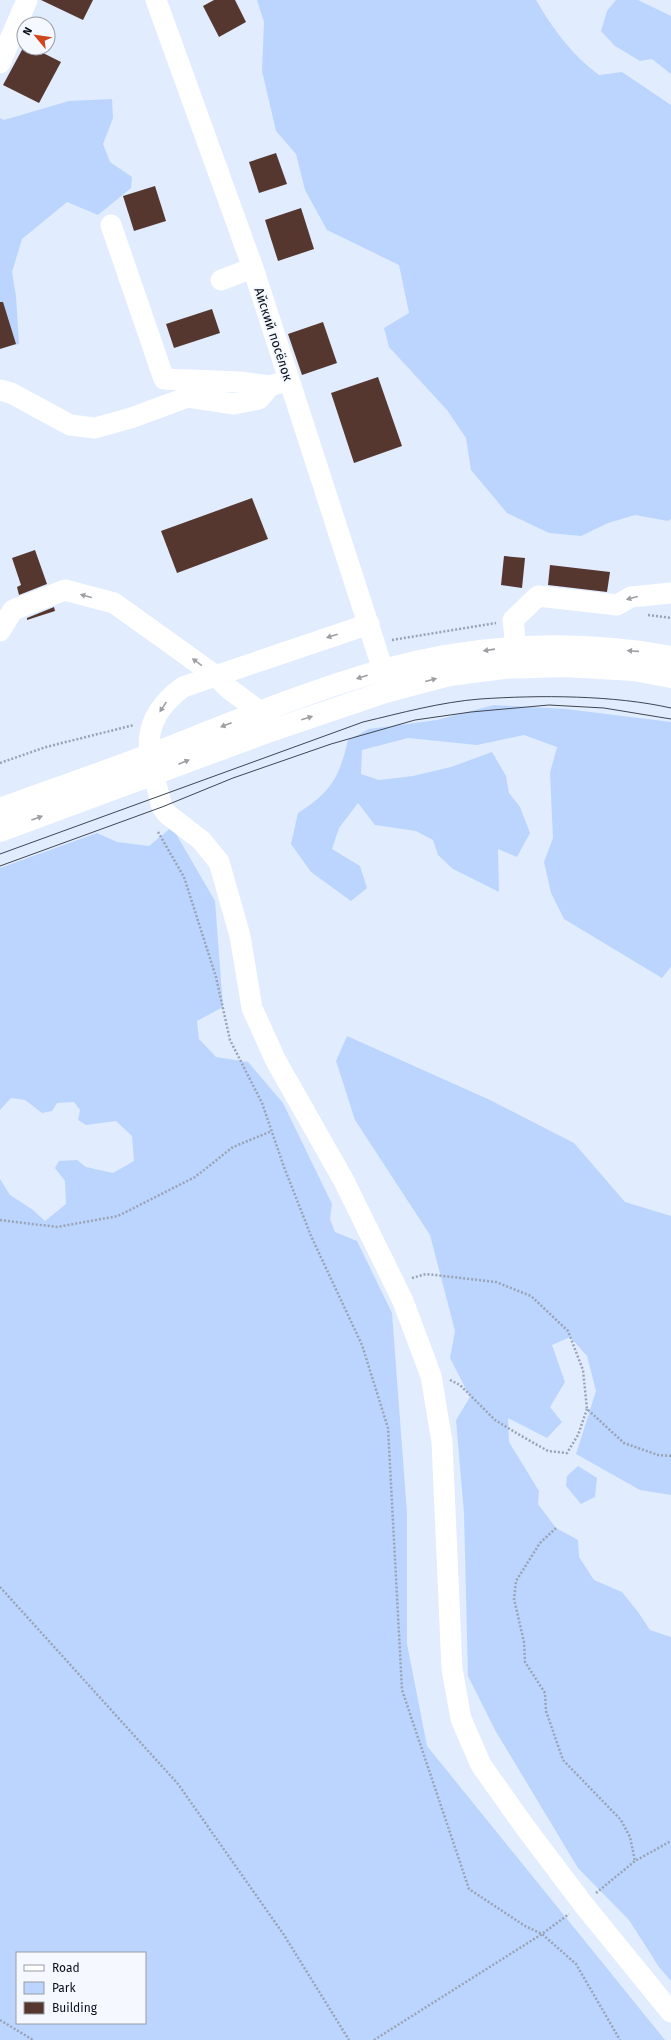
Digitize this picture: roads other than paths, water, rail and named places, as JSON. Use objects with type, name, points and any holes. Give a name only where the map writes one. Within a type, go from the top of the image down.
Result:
[{"type":"main road","points":[[0,831],[151,765],[260,712],[383,670],[458,654],[516,647],[572,646],[642,651],[671,657]]},
{"type":"main road","points":[[0,809],[151,765],[197,757],[385,692],[449,675],[504,668],[566,666],[634,670],[671,677]]},
{"type":"street","points":[[0,63],[27,0]]},
{"type":"street","name":"Айский посёлок","points":[[156,0],[253,268],[279,383],[369,624],[383,670]]},
{"type":"street","points":[[111,225],[164,379],[279,383]]},
{"type":"street","points":[[221,280],[253,268]]},
{"type":"street","points":[[0,390],[11,393],[70,425],[95,428],[131,418],[188,397],[234,404],[259,399],[279,383]]},
{"type":"street","points":[[0,631],[13,610],[65,590],[114,603],[216,676],[228,688],[260,712]]},
{"type":"street","points":[[516,647],[513,620],[538,596],[617,605],[631,597],[671,593]]},
{"type":"street","points":[[369,624],[182,688],[169,697],[153,721],[150,734],[151,765],[162,807],[167,814],[201,840],[219,862],[240,936],[252,1008],[276,1061],[344,1181],[395,1284],[403,1301],[431,1376],[442,1442],[452,1669],[461,1719],[481,1765],[583,1904],[671,2012]]},
{"type":"tram line","points":[[0,854],[363,722],[421,708],[465,700],[527,697],[601,698],[671,708]]},
{"type":"tram line","points":[[0,866],[162,807],[233,778],[331,744],[415,720],[471,712],[549,705],[604,708],[671,719]]}]
